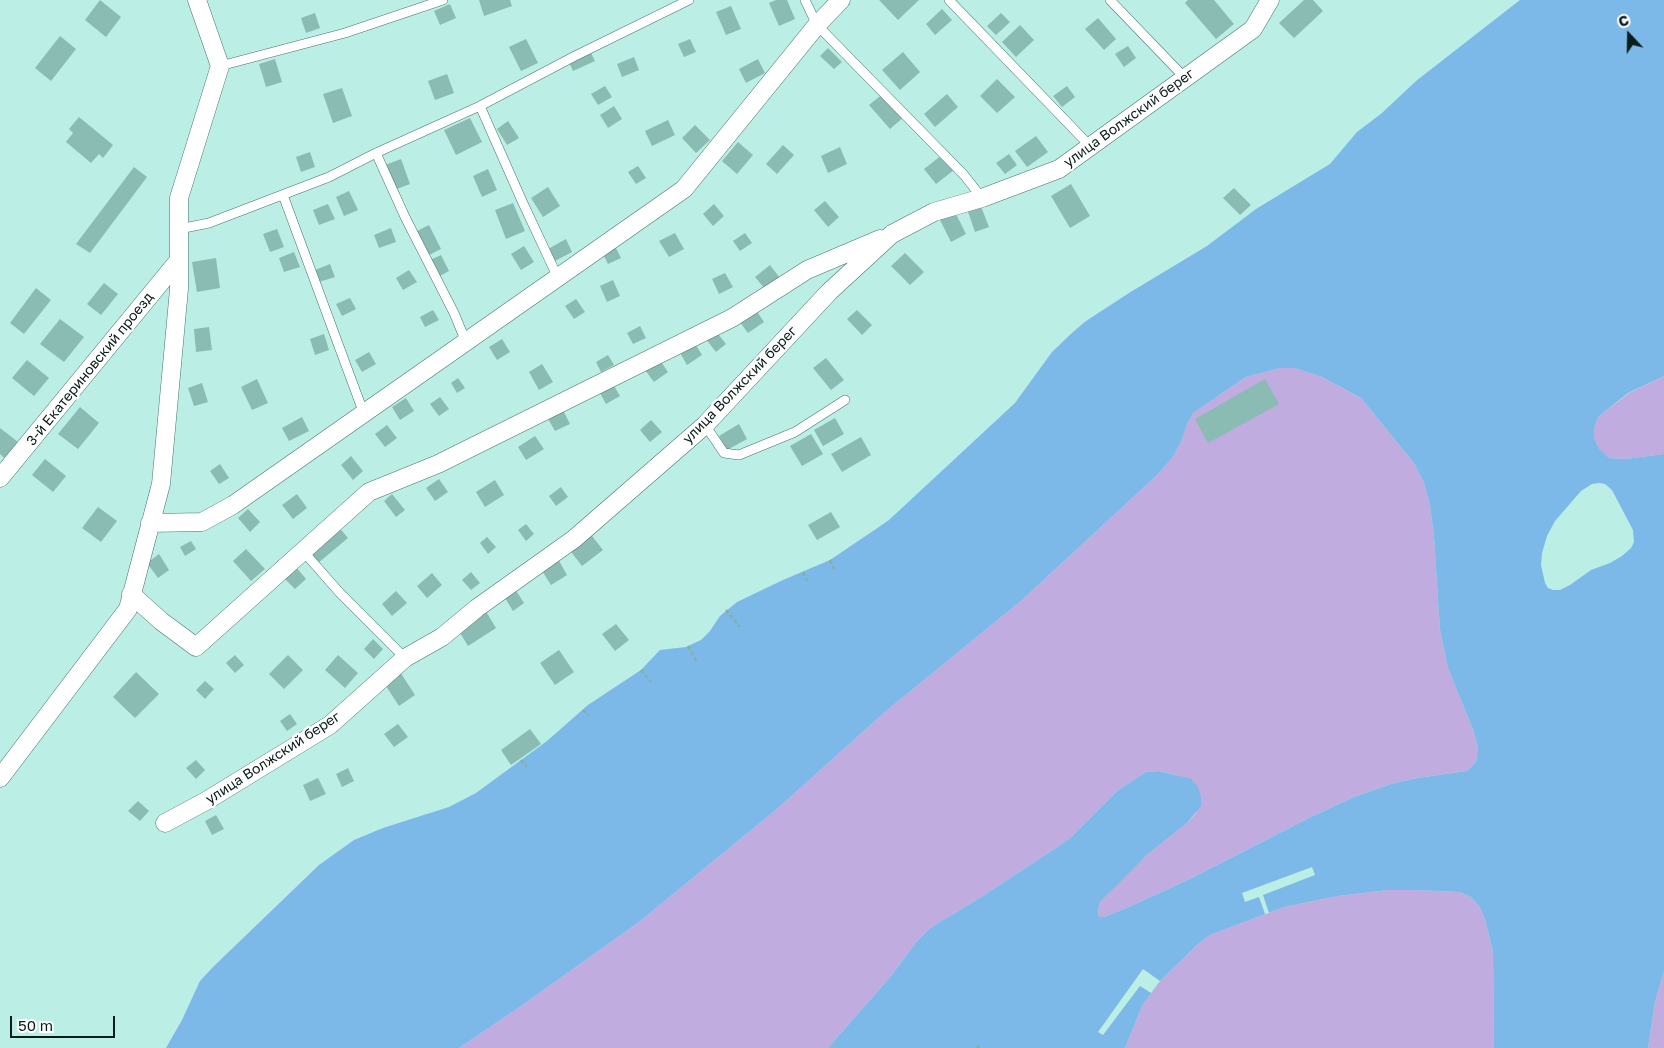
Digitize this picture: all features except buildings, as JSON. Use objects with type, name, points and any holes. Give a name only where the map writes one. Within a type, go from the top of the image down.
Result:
[{"type":"street","points":[[0,778],[128,609],[161,484],[179,289],[179,198],[220,66],[197,0]]},
{"type":"street","points":[[150,523],[202,522],[233,505],[684,189],[817,25],[841,0]]},
{"type":"street","name":"улица Волжский берег","points":[[165,823],[206,801],[330,725],[405,658],[442,637],[477,608],[574,539],[705,425],[829,292],[892,234],[934,212],[982,198],[1059,169],[1253,29],[1270,0]]},
{"type":"street","points":[[131,594],[161,621],[196,647],[369,492],[438,464],[732,318],[807,270],[892,234]]},
{"type":"street","name":"3-й Екатериновский проезд","points":[[0,478],[179,260]]},
{"type":"lane","points":[[220,66],[345,33],[443,0]]},
{"type":"lane","points":[[179,229],[209,223],[329,177],[376,153],[480,106],[689,0]]},
{"type":"lane","points":[[805,0],[817,25],[964,175],[982,198]]},
{"type":"lane","points":[[949,0],[1090,146]]},
{"type":"lane","points":[[1110,0],[1185,78]]},
{"type":"lane","points":[[480,106],[558,278]]},
{"type":"lane","points":[[376,153],[466,342]]},
{"type":"lane","points":[[283,195],[364,414]]},
{"type":"lane","points":[[705,425],[724,453],[739,455],[795,432],[845,400]]},
{"type":"lane","points":[[303,551],[338,592],[405,658]]},
{"type":"path","points":[[830,560],[834,568]]},
{"type":"path","points":[[803,572],[807,581]]},
{"type":"path","points":[[726,610],[740,627]]},
{"type":"path","points":[[688,646],[697,662]]},
{"type":"path","points":[[641,670],[651,682]]},
{"type":"path","points":[[583,710],[589,716]]},
{"type":"path","points":[[521,760],[527,768]]},
{"type":"shaded area","points":[[1280,368],[1295,368],[1322,377],[1361,398],[1414,463],[1424,483],[1430,505],[1434,537],[1440,630],[1448,668],[1474,732],[1478,748],[1476,762],[1467,771],[1417,778],[1391,784],[1354,797],[1188,880],[1129,907],[1104,917],[1099,917],[1100,902],[1148,854],[1187,823],[1196,813],[1176,775],[1159,771],[1146,772],[1117,791],[1068,840],[983,896],[930,928],[828,1048],[459,1048],[639,922],[778,808],[886,711],[1022,600],[1157,475],[1173,457],[1193,413],[1246,377]]},
{"type":"shaded area","points":[[1664,376],[1664,454],[1625,459],[1609,458],[1599,450],[1594,438],[1594,429],[1598,417],[1629,393]]},
{"type":"shaded area","points":[[1388,890],[1459,892],[1471,897],[1479,906],[1485,919],[1493,952],[1494,1048],[1125,1048],[1142,1006],[1160,981],[1198,944],[1210,935],[1284,907],[1338,896]]},
{"type":"shaded area","points":[[1664,971],[1664,1048],[1648,1048],[1655,1002]]},
{"type":"water","points":[[1520,0],[1664,0],[1664,376],[1628,393],[1598,417],[1594,429],[1594,438],[1599,449],[1609,458],[1625,459],[1664,454],[1664,971],[1655,1002],[1648,1048],[1494,1048],[1493,952],[1485,919],[1479,906],[1471,897],[1459,892],[1388,890],[1338,896],[1284,907],[1210,935],[1198,944],[1160,981],[1142,1006],[1125,1048],[828,1048],[930,928],[983,896],[1068,840],[1117,791],[1146,772],[1159,771],[1191,779],[1198,787],[1201,806],[1187,823],[1148,854],[1100,902],[1099,917],[1104,917],[1129,907],[1188,880],[1354,797],[1391,784],[1417,778],[1467,771],[1476,762],[1478,748],[1474,732],[1448,668],[1440,630],[1434,537],[1430,505],[1424,483],[1414,463],[1361,398],[1322,377],[1295,368],[1280,368],[1246,377],[1193,413],[1173,457],[1157,475],[1022,600],[886,711],[778,808],[639,922],[459,1048],[166,1048],[182,1020],[200,981],[319,865],[354,840],[383,828],[449,807],[476,793],[547,741],[588,705],[641,670],[660,650],[686,647],[701,640],[720,616],[737,602],[830,560],[889,520],[1015,403],[1052,352],[1086,321],[1207,246],[1256,209],[1330,164],[1357,132],[1382,113],[1416,81]],"holes":[[[1592,484],[1605,484],[1612,490],[1633,530],[1634,542],[1631,548],[1622,556],[1591,570],[1560,590],[1548,588],[1541,565],[1542,553],[1547,536],[1555,521],[1581,491]]]},
{"type":"pier","points":[[1312,867],[1315,875],[1263,895],[1269,913],[1265,914],[1259,897],[1245,902],[1242,893]]},
{"type":"pier","points":[[1143,969],[1160,981],[1151,993],[1140,986],[1103,1035],[1098,1032]]}]
